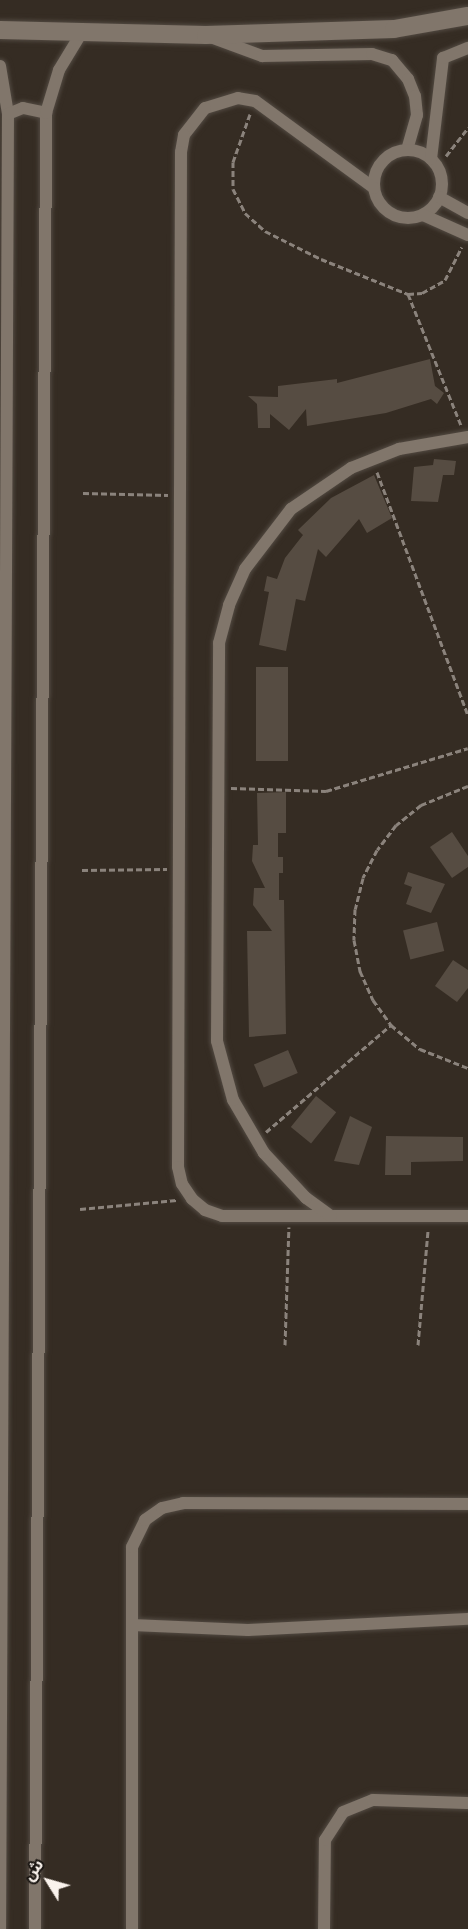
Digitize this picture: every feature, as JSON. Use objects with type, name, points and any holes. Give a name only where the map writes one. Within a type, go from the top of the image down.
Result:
[{"type":"street","points":[[0,30],[206,35],[394,29],[468,16]]},
{"type":"street","points":[[35,1929],[46,113],[59,70],[82,32]]},
{"type":"street","points":[[206,35],[262,56],[372,54],[392,60],[408,79],[415,96],[417,115],[407,150],[382,162],[374,188]]},
{"type":"street","points":[[468,48],[443,58],[434,163],[442,182],[439,197],[423,215],[407,218],[391,214],[380,203],[374,188],[255,101],[238,98],[205,108],[184,135],[181,152],[178,1167],[192,1199],[222,1216],[468,1216]]},
{"type":"street","points":[[0,66],[8,114],[0,1929]]},
{"type":"street","points":[[8,114],[23,108],[46,113]]},
{"type":"street","points":[[407,150],[434,163]]},
{"type":"street","points":[[439,197],[468,213]]},
{"type":"street","points":[[423,215],[466,240]]},
{"type":"street","points":[[331,1216],[284,1177],[255,1141],[233,1100],[217,1041],[219,643],[245,569],[291,510],[320,487],[372,459],[399,449],[467,438]]},
{"type":"street","points":[[132,1929],[132,1547],[146,1520],[162,1508],[183,1503],[468,1504]]},
{"type":"street","points":[[132,1625],[287,1629],[468,1619]]},
{"type":"street","points":[[324,1929],[326,1840],[343,1812],[373,1800],[468,1803]]},
{"type":"path","points":[[255,101],[232,162],[233,189],[245,213],[265,231],[321,259],[408,294],[422,293],[445,280],[466,240]]},
{"type":"path","points":[[434,163],[468,128]]},
{"type":"path","points":[[408,294],[467,438]]},
{"type":"path","points":[[372,459],[468,716]]},
{"type":"path","points":[[83,493],[180,496]]},
{"type":"path","points":[[218,788],[326,791],[468,748]]},
{"type":"path","points":[[468,786],[421,805],[396,825],[377,850],[363,878],[355,909],[356,951],[373,1000],[391,1025],[420,1049],[468,1068]]},
{"type":"path","points":[[82,870],[179,869]]},
{"type":"path","points":[[255,1141],[391,1025]]},
{"type":"path","points":[[80,1209],[192,1199]]},
{"type":"path","points":[[285,1346],[289,1216]]},
{"type":"path","points":[[418,1345],[429,1216]]},
{"type":"building","points":[[430,359],[435,386],[444,393],[437,404],[431,399],[386,413],[307,426],[306,409],[289,430],[270,414],[270,428],[258,428],[257,404],[248,396],[278,397],[278,386],[337,379],[337,383]]},
{"type":"building","points":[[434,459],[456,461],[454,475],[443,475],[438,502],[411,501],[414,467],[433,465]]},
{"type":"building","points":[[374,475],[392,518],[367,533],[359,519],[326,557],[318,549],[305,601],[296,599],[286,651],[259,645],[269,592],[264,591],[267,576],[277,579],[285,558],[303,535],[298,530],[331,498]]},
{"type":"building","points":[[256,667],[288,667],[288,761],[256,761]]},
{"type":"building","points":[[286,792],[286,833],[278,833],[278,857],[283,857],[283,873],[279,873],[279,900],[284,900],[286,1034],[249,1037],[247,931],[272,931],[253,905],[254,888],[265,888],[252,861],[253,845],[258,845],[257,793]]},
{"type":"building","points":[[452,832],[468,856],[468,867],[452,878],[430,847]]},
{"type":"building","points":[[408,872],[445,884],[431,913],[406,904],[412,887],[404,884]]},
{"type":"building","points":[[437,922],[444,951],[410,960],[403,930]]},
{"type":"building","points":[[453,960],[468,970],[468,988],[457,1002],[435,986]]},
{"type":"building","points":[[288,1050],[298,1073],[264,1087],[254,1064]]},
{"type":"building","points":[[316,1096],[336,1112],[311,1143],[291,1127]]},
{"type":"building","points":[[350,1116],[372,1127],[359,1165],[334,1161]]},
{"type":"building","points":[[386,1136],[463,1137],[463,1161],[411,1162],[411,1175],[385,1175]]}]
